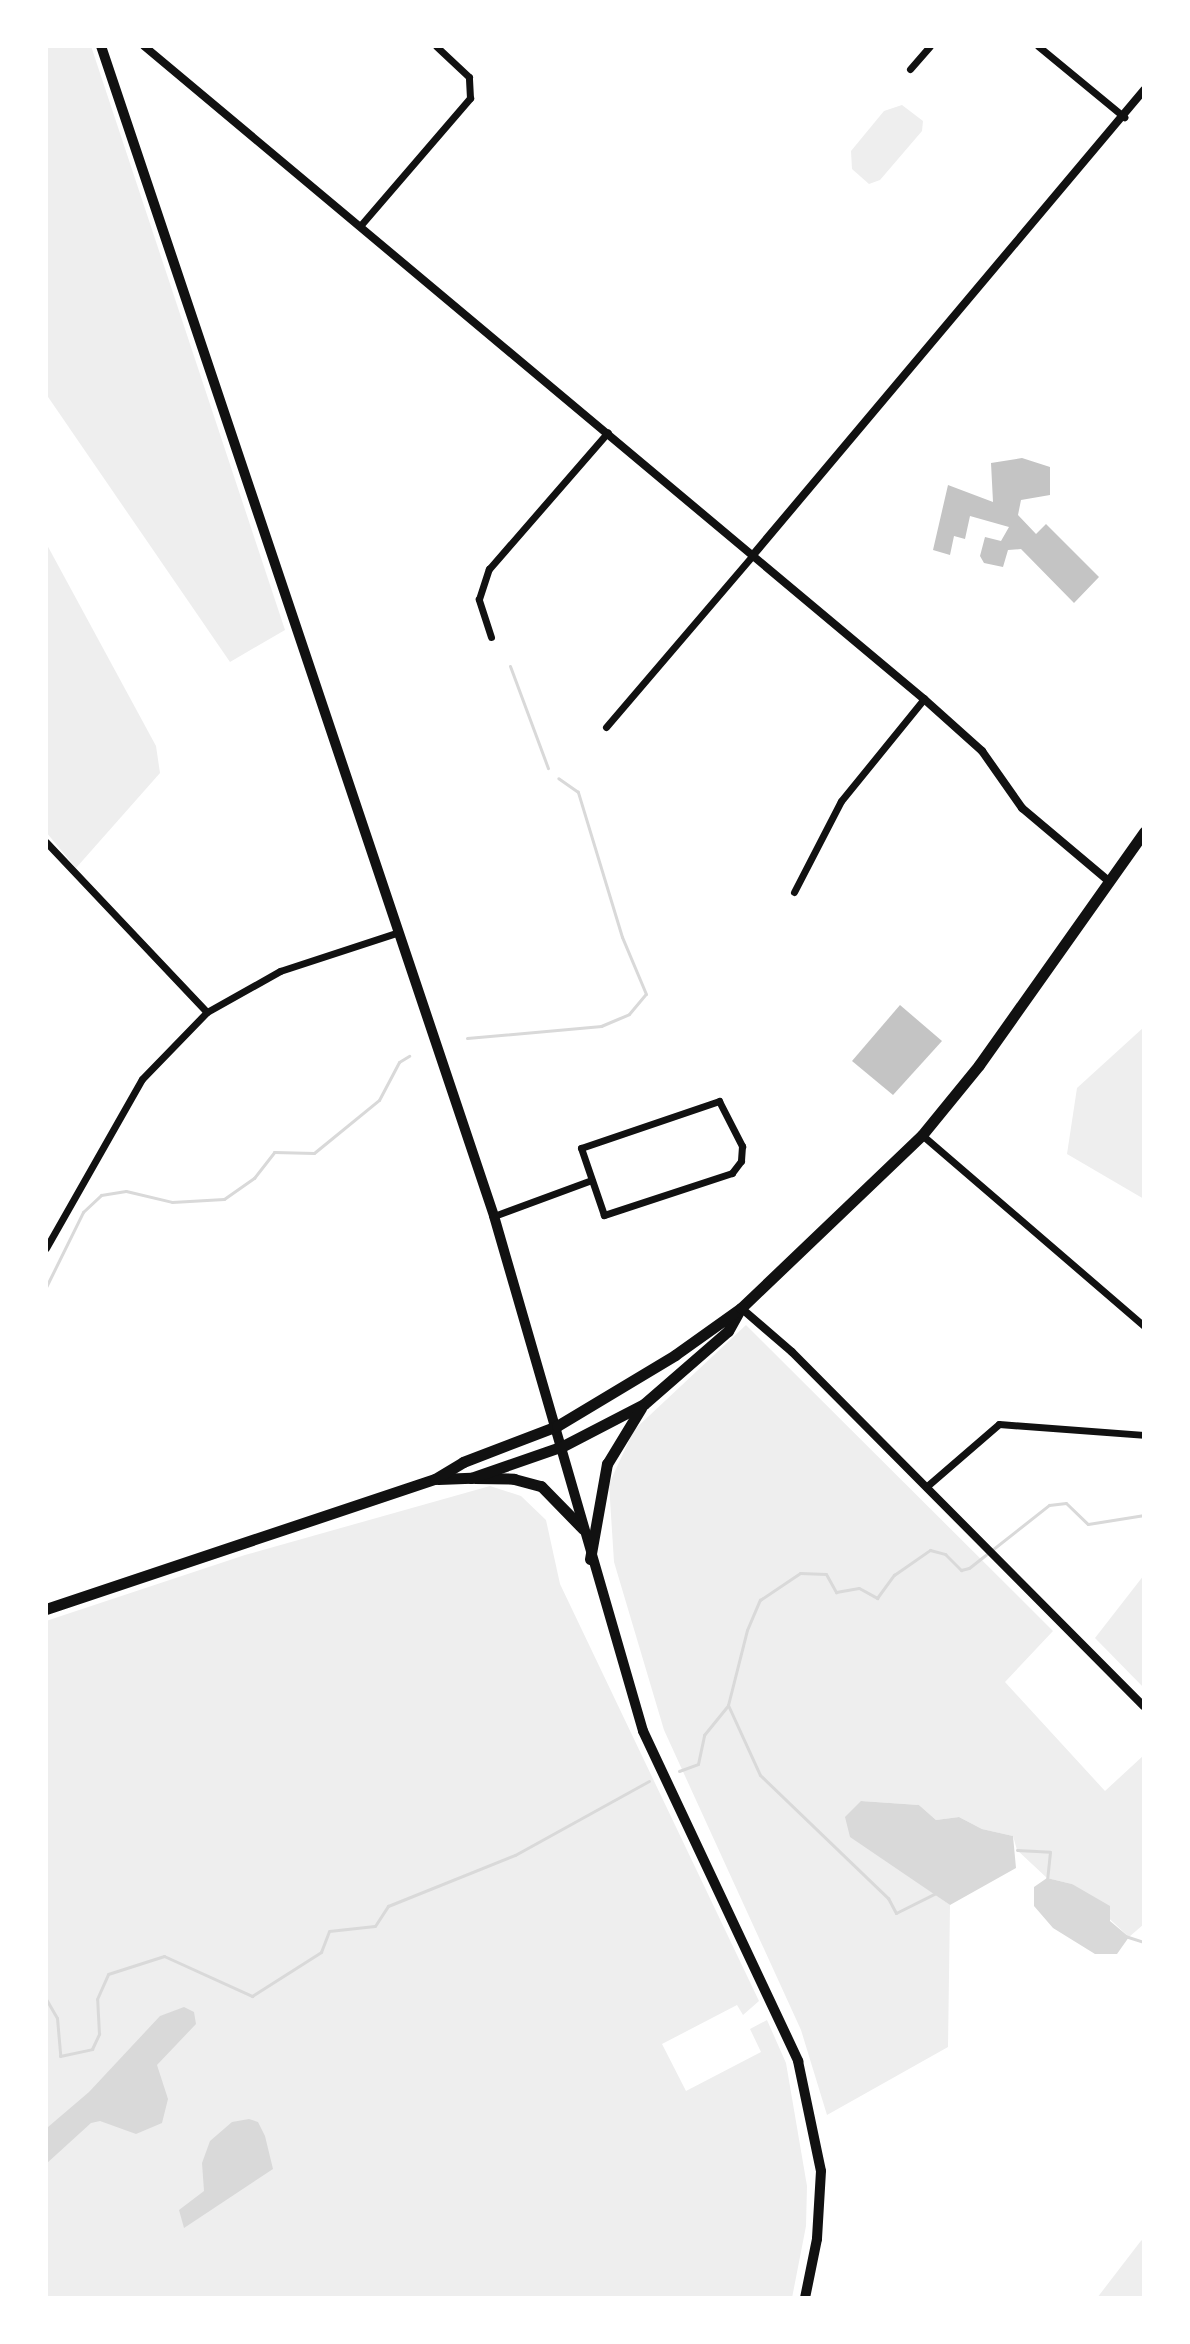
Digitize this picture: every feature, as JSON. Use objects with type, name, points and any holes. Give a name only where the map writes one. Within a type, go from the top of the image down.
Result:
[{"type":"main road","points":[[101,46],[494,1216],[563,1446],[590,1559],[643,1731],[798,2061],[821,2171],[817,2239],[805,2298]]},
{"type":"main road","points":[[46,1609],[435,1479],[463,1462],[557,1426],[617,1393],[741,1308],[922,1135],[1144,832]]},
{"type":"main road","points":[[590,1559],[607,1464],[621,1434],[644,1404],[728,1331],[741,1308]]},
{"type":"main road","points":[[471,1478],[563,1446],[644,1404]]},
{"type":"main road","points":[[435,1479],[533,1482],[552,1492],[583,1529]]},
{"type":"street","points":[[144,46],[924,699],[982,751],[1022,808],[1110,882]]},
{"type":"street","points":[[360,226],[467,103],[471,84],[458,65],[436,46]]},
{"type":"street","points":[[910,69],[930,46]]},
{"type":"street","points":[[1038,46],[1124,117]]},
{"type":"street","points":[[606,727],[1144,90]]},
{"type":"street","points":[[491,637],[479,599],[489,569],[608,432]]},
{"type":"street","points":[[794,892],[841,801],[924,699]]},
{"type":"street","points":[[46,842],[207,1012]]},
{"type":"street","points":[[46,1248],[142,1079],[207,1012],[280,971],[399,932]]},
{"type":"street","points":[[719,1101],[742,1146],[741,1161],[720,1180],[604,1215],[592,1180],[581,1148],[719,1101]]},
{"type":"street","points":[[922,1135],[1144,1326]]},
{"type":"street","points":[[494,1216],[592,1180]]},
{"type":"street","points":[[741,1308],[926,1487],[1144,1706]]},
{"type":"street","points":[[926,1487],[999,1424],[1144,1435]]},
{"type":"shaded area","points":[[46,46],[91,46],[285,630],[230,662],[46,394]]},
{"type":"shaded area","points":[[902,105],[923,121],[922,131],[880,180],[869,184],[852,169],[851,151],[884,111]]},
{"type":"shaded area","points":[[46,543],[156,746],[160,773],[76,868],[46,832]]},
{"type":"shaded area","points":[[1144,1027],[1144,1199],[1067,1154],[1077,1088]]},
{"type":"shaded area","points":[[746,1325],[1053,1631],[1005,1682],[1105,1791],[1144,1755],[1144,1924],[1129,1937],[1072,1884],[1047,1878],[1017,1850],[1013,1836],[982,1829],[959,1817],[936,1820],[919,1805],[861,1801],[913,1879],[950,1905],[948,2047],[827,2115],[801,2030],[664,1730],[614,1562],[609,1484],[634,1430]]},
{"type":"shaded area","points":[[490,1486],[521,1496],[546,1520],[560,1584],[759,2001],[743,2015],[737,2005],[662,2044],[686,2091],[761,2052],[750,2029],[767,2020],[786,2063],[807,2186],[806,2226],[792,2298],[46,2298],[46,1621],[245,1555]]},
{"type":"shaded area","points":[[1144,1575],[1144,1688],[1095,1638]]},
{"type":"shaded area","points":[[861,1801],[919,1805],[936,1820],[959,1817],[982,1829],[1013,1836],[1016,1868],[950,1905],[850,1837],[845,1817]]},
{"type":"shaded area","points":[[1047,1878],[1072,1884],[1110,1906],[1110,1921],[1129,1937],[1117,1954],[1095,1954],[1053,1928],[1034,1906],[1034,1887]]},
{"type":"shaded area","points":[[184,2007],[194,2012],[196,2024],[157,2065],[168,2099],[162,2123],[136,2134],[100,2121],[91,2123],[46,2164],[48,2127],[89,2092],[160,2016]]},
{"type":"shaded area","points":[[249,2119],[258,2122],[265,2136],[273,2169],[184,2228],[179,2210],[204,2191],[202,2163],[210,2141],[232,2122]]},
{"type":"shaded area","points":[[1144,2238],[1144,2298],[1097,2298],[1140,2242]]},
{"type":"building","points":[[1022,458],[1050,467],[1050,495],[1021,500],[1018,515],[1036,534],[1046,524],[1099,577],[1074,603],[1021,549],[1008,550],[1003,567],[984,563],[980,556],[985,537],[1001,541],[1009,527],[970,516],[965,539],[954,536],[950,555],[933,550],[948,485],[993,502],[991,463]]},
{"type":"building","points":[[900,1005],[942,1041],[893,1095],[852,1061]]},
{"type":"waterway","points":[[510,666],[548,768]]},
{"type":"waterway","points":[[467,1038],[601,1026],[629,1014],[646,994],[622,937],[578,792],[558,778]]},
{"type":"waterway","points":[[46,1287],[83,1212],[101,1195],[126,1191],[172,1202],[224,1199],[254,1178],[274,1152],[314,1153],[379,1100],[399,1062],[409,1056]]},
{"type":"waterway","points":[[679,1771],[698,1764],[704,1735],[728,1705],[747,1630],[760,1600],[800,1573],[826,1574],[836,1592],[859,1588],[877,1598],[894,1575],[930,1550],[945,1554],[961,1570],[969,1568],[1049,1505],[1066,1503],[1088,1524],[1144,1515]]},
{"type":"waterway","points":[[728,1705],[760,1775],[888,1898],[896,1913],[936,1893]]},
{"type":"waterway","points":[[46,1999],[57,2018],[60,2056],[92,2049],[99,2034],[97,1999],[108,1974],[164,1956],[252,1996],[321,1952],[329,1931],[375,1926],[388,1906],[515,1855],[649,1781]]},
{"type":"waterway","points":[[1017,1850],[1050,1852],[1047,1879]]},
{"type":"waterway","points":[[1125,1936],[1144,1942]]}]
